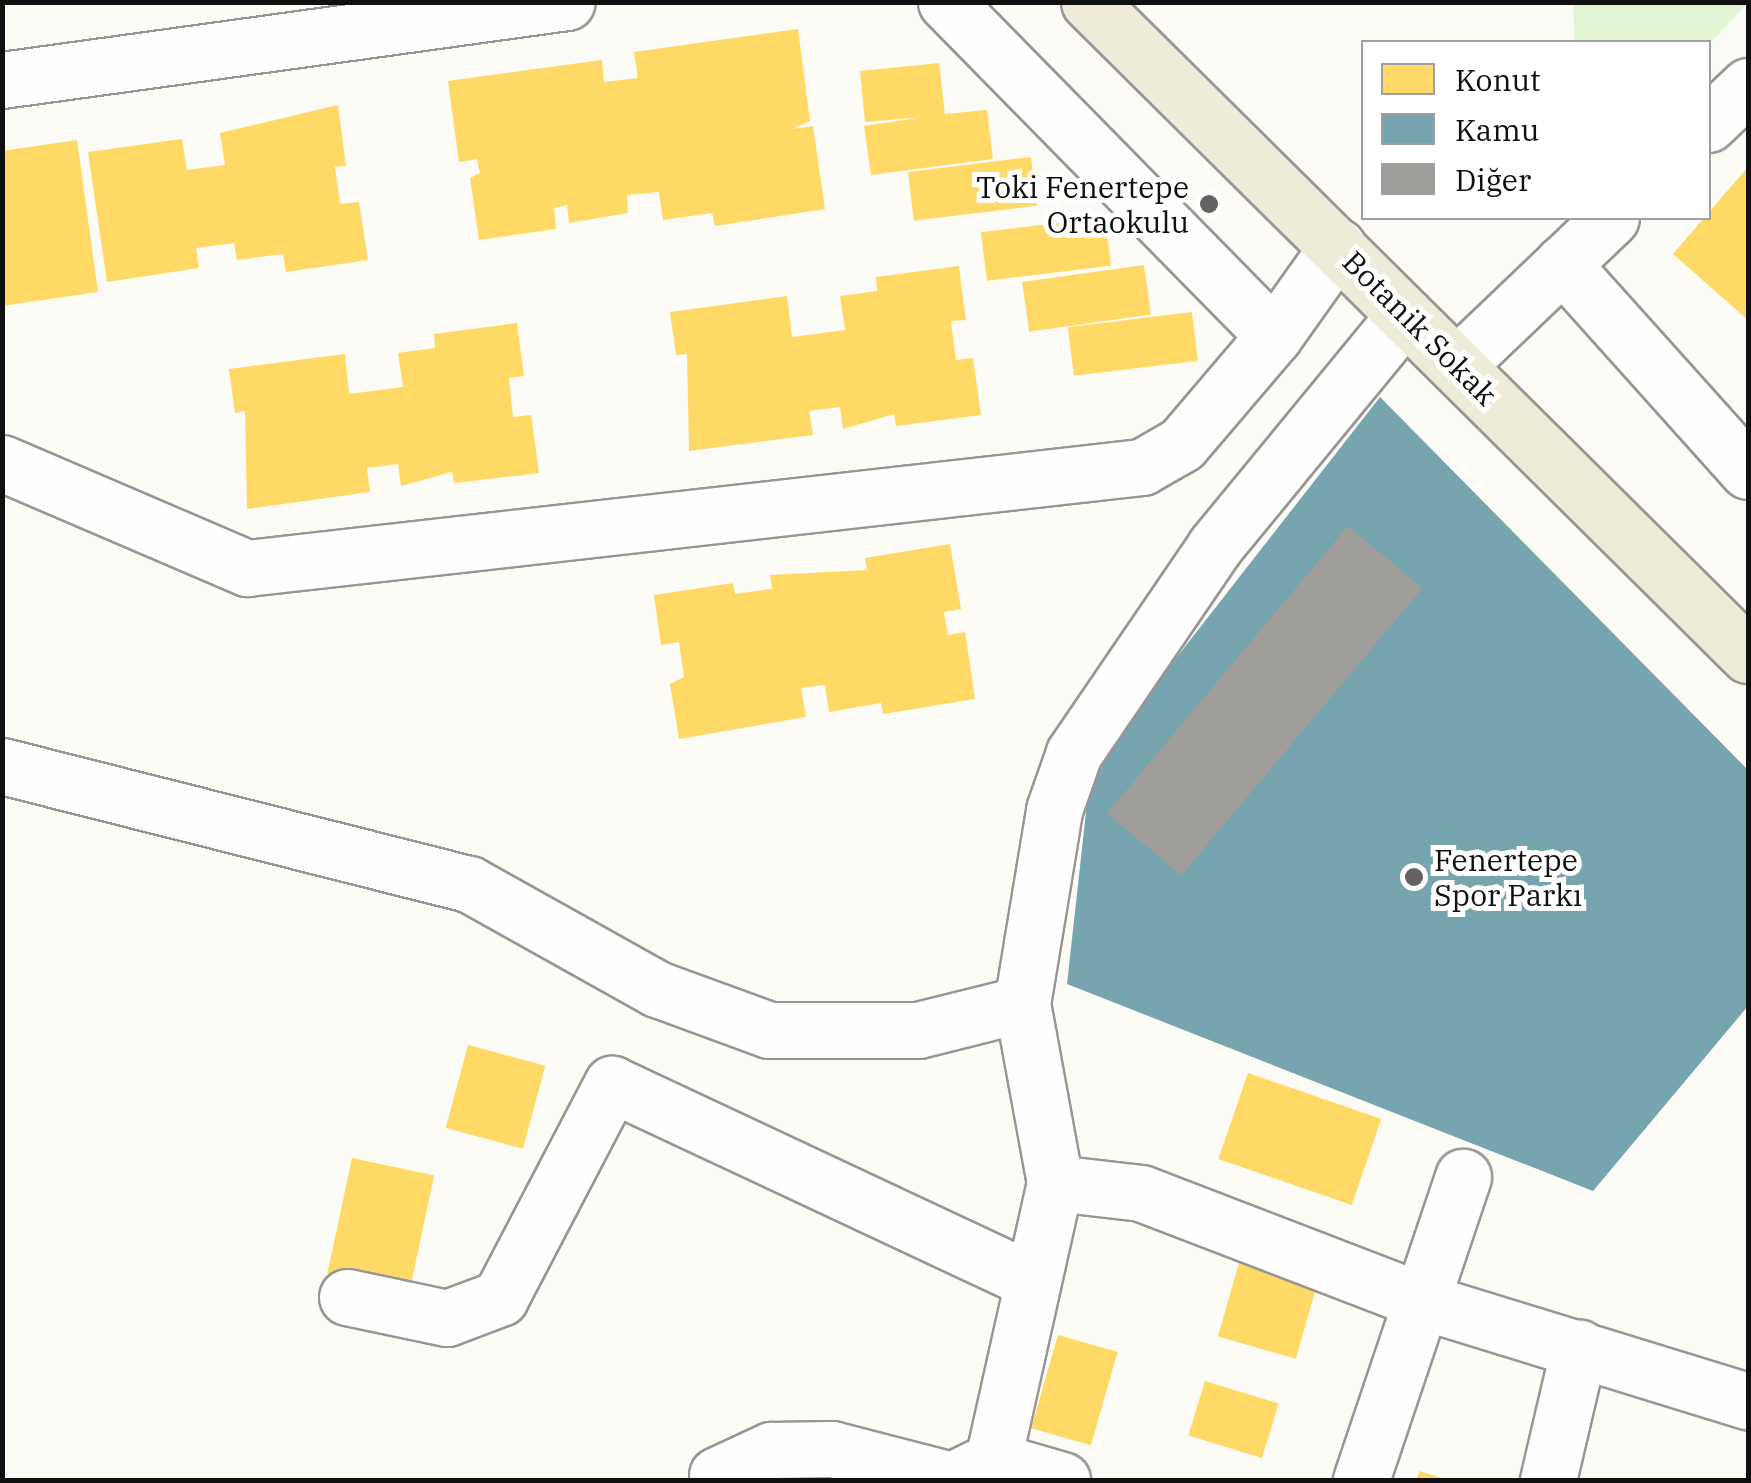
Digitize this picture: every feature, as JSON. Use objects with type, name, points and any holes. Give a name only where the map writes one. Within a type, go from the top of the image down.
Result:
[{"type":"main road","name":"Botanik Sokak","points":[[1089,2],[1748,655]]},
{"type":"street","points":[[2,80],[567,2]]},
{"type":"street","points":[[946,2],[1274,336]]},
{"type":"street","points":[[1711,121],[1748,86]]},
{"type":"street","points":[[1457,365],[1608,220]]},
{"type":"street","points":[[2,462],[247,568],[1142,468],[1182,444],[1274,336],[1338,246]]},
{"type":"street","points":[[1562,264],[1748,471]]},
{"type":"street","points":[[966,1474],[1029,1280],[1055,1183],[1022,1004],[1054,810],[1074,753],[1214,546],[1405,315]]},
{"type":"street","points":[[2,766],[469,884],[657,990],[769,1030],[918,1030],[1022,1004]]},
{"type":"street","points":[[347,1297],[447,1318],[500,1298],[612,1084],[1029,1280]]},
{"type":"street","points":[[1361,1480],[1463,1177]]},
{"type":"street","points":[[1055,1183],[1141,1193],[1422,1301],[1748,1401]]},
{"type":"street","points":[[1548,1480],[1579,1348]]},
{"type":"street","points":[[717,1476],[771,1450],[832,1449],[966,1474],[1055,1479]]},
{"type":"green space","points":[[1748,2],[1711,42],[1575,40],[1573,3]]},
{"type":"building: Konut","points":[[798,29],[810,121],[792,129],[813,126],[825,209],[715,226],[712,213],[663,220],[659,192],[627,195],[628,213],[569,223],[567,205],[554,208],[556,229],[479,240],[470,178],[480,173],[477,159],[459,162],[448,81],[602,60],[604,82],[638,78],[634,52]]},
{"type":"building: Konut","points":[[939,63],[945,114],[987,110],[993,159],[871,175],[864,126],[924,117],[865,122],[860,71]]},
{"type":"building: Konut","points":[[338,105],[346,166],[335,167],[340,204],[359,202],[368,260],[286,272],[283,254],[237,260],[234,243],[196,248],[199,268],[107,282],[88,152],[182,139],[187,170],[225,165],[220,133]]},
{"type":"building: Konut","points":[[77,140],[98,292],[2,306],[2,151]]},
{"type":"building: Konut","points":[[1031,157],[1037,206],[914,221],[908,172]]},
{"type":"building: Konut","points":[[1748,167],[1748,320],[1673,254],[1702,220],[1711,220],[1711,210]]},
{"type":"building: Konut","points":[[1105,217],[1111,266],[987,281],[981,232]]},
{"type":"building: Konut","points":[[1144,265],[1151,315],[1029,332],[1022,282]]},
{"type":"building: Konut","points":[[959,266],[966,320],[951,321],[956,360],[973,358],[981,415],[896,426],[894,414],[843,429],[840,407],[809,411],[813,435],[689,451],[687,354],[676,355],[670,312],[787,296],[792,337],[845,330],[840,296],[877,291],[876,277]]},
{"type":"building: Konut","points":[[1192,312],[1198,361],[1074,376],[1068,327]]},
{"type":"building: Konut","points":[[517,323],[524,376],[509,378],[513,417],[531,415],[539,473],[454,483],[452,472],[401,486],[398,464],[367,468],[370,492],[247,509],[245,411],[235,413],[229,369],[345,354],[349,394],[403,387],[398,353],[435,348],[434,334]]},
{"type":"building: Konut","points":[[950,544],[961,609],[944,612],[948,635],[965,632],[975,699],[883,714],[881,703],[829,712],[825,685],[801,688],[806,717],[679,739],[670,684],[684,677],[679,642],[661,645],[654,595],[733,583],[735,594],[772,589],[770,575],[867,570],[865,558]]},
{"type":"building: Konut","points":[[468,1045],[545,1066],[523,1149],[446,1128]]},
{"type":"building: Konut","points":[[1248,1073],[1381,1119],[1352,1205],[1218,1159]]},
{"type":"building: Konut","points":[[352,1158],[434,1175],[410,1291],[327,1273]]},
{"type":"building: Konut","points":[[1243,1249],[1321,1271],[1296,1359],[1218,1336]]},
{"type":"building: Konut","points":[[1058,1335],[1118,1352],[1091,1445],[1031,1428]]},
{"type":"building: Konut","points":[[1205,1381],[1279,1404],[1262,1458],[1188,1436]]},
{"type":"building: Konut","points":[[1420,1471],[1447,1480],[1416,1480]]},
{"type":"building: Kamu","name":"Fenertepe Spor Parkı","points":[[1380,397],[1748,770],[1748,1006],[1593,1191],[1067,984],[1091,767]]},
{"type":"building: Diğer","points":[[1348,526],[1422,588],[1181,876],[1107,813]]},
{"type":"place","name":"Toki Fenertepe Ortaokulu","points":[[1209,204]]},
{"type":"place","name":"Fenertepe Spor Parkı","points":[[1414,877]]}]
